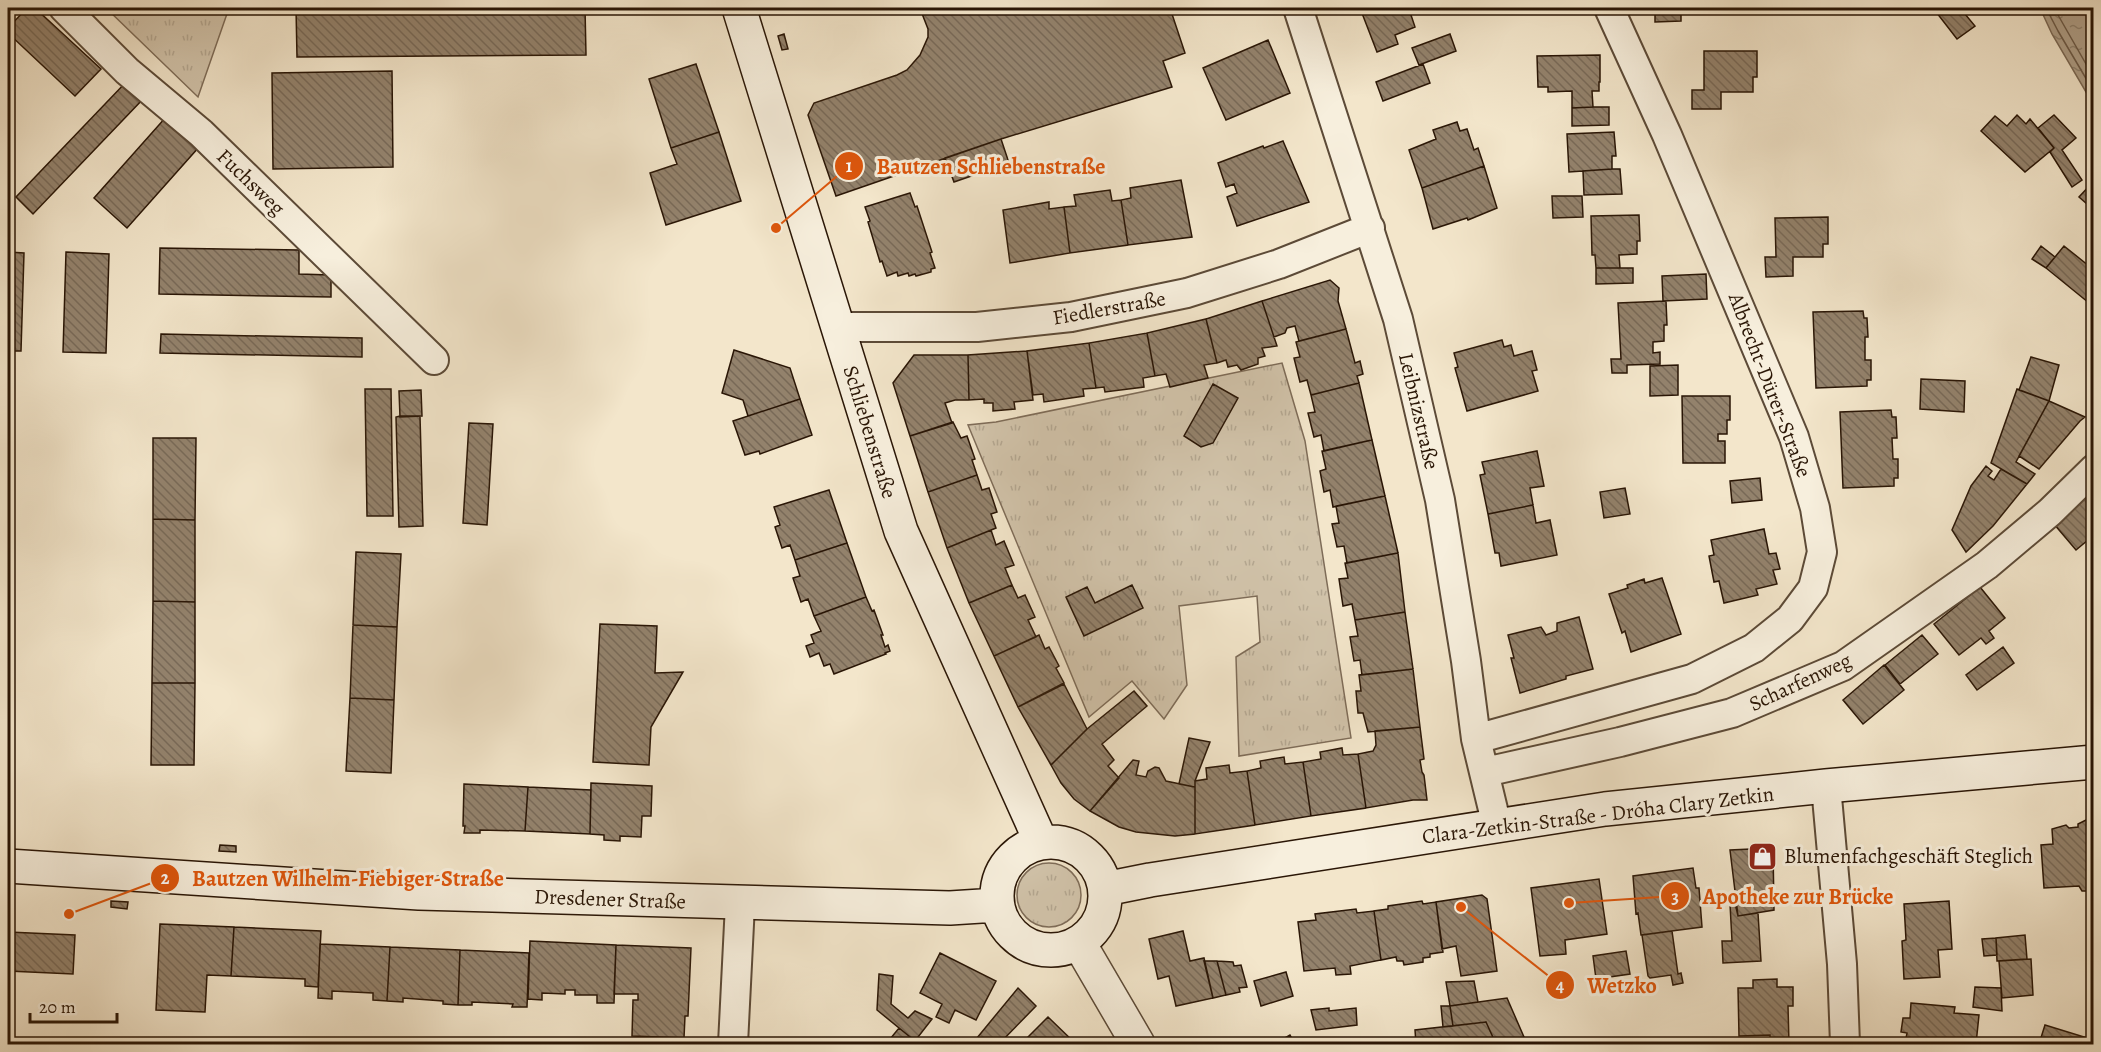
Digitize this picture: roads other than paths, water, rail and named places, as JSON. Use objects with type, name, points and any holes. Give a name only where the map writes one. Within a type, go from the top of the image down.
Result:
[{"type":"main road","name":"Schliebenstraße","points":[[739,8],[901,531],[1041,843]]},
{"type":"main road","name":"Clara-Zetkin-Straße - Dróha Clary Zetkin","points":[[1105,889],[1605,809],[2094,762]]},
{"type":"main road","points":[[1041,843],[1058,843],[1075,848],[1089,858],[1100,872],[1105,889],[1105,905],[1100,920],[1090,934],[1079,943],[1061,950],[1044,950],[1027,945],[1013,935],[1002,921],[997,905],[997,888],[1002,872],[1012,858],[1025,848],[1041,843]]},
{"type":"main road","name":"Dresdener Straße","points":[[8,866],[419,892],[740,904],[950,908],[997,905]]},
{"type":"main road","points":[[1079,943],[1138,1044]]},
{"type":"street","name":"Fuchsweg","points":[[64,8],[127,71],[201,133],[434,360]]},
{"type":"street","name":"Leibnizstraße","points":[[1298,8],[1398,319],[1440,500],[1476,739],[1497,826]]},
{"type":"street","name":"Albrecht-Dürer-Straße","points":[[1476,739],[1692,680],[1754,648],[1790,619],[1813,588],[1822,552],[1815,508],[1794,437],[1667,135],[1609,8]]},
{"type":"street","name":"Fiedlerstraße","points":[[837,327],[977,327],[1071,317],[1186,293],[1279,264],[1370,228]]},
{"type":"street","name":"Scharfenweg","points":[[1485,772],[1620,742],[1732,713],[1843,666],[1987,566],[2050,512],[2094,469]]},
{"type":"street","points":[[1826,786],[1842,964],[1845,1044]]},
{"type":"street","points":[[733,1044],[740,904]]},
{"type":"water","points":[[2040,8],[2093,8],[2093,104],[2052,34]]},
{"type":"place","name":"Bautzen Schliebenstraße","points":[[776,228]]},
{"type":"place","name":"Blumenfachgeschäft Steglich","points":[[1763,856]]},
{"type":"place","name":"Apotheke zur Brücke","points":[[1569,903]]},
{"type":"place","name":"Wetzko","points":[[1461,907]]},
{"type":"place","name":"Bautzen Wilhelm-Fiebiger-Straße","points":[[69,914]]}]
